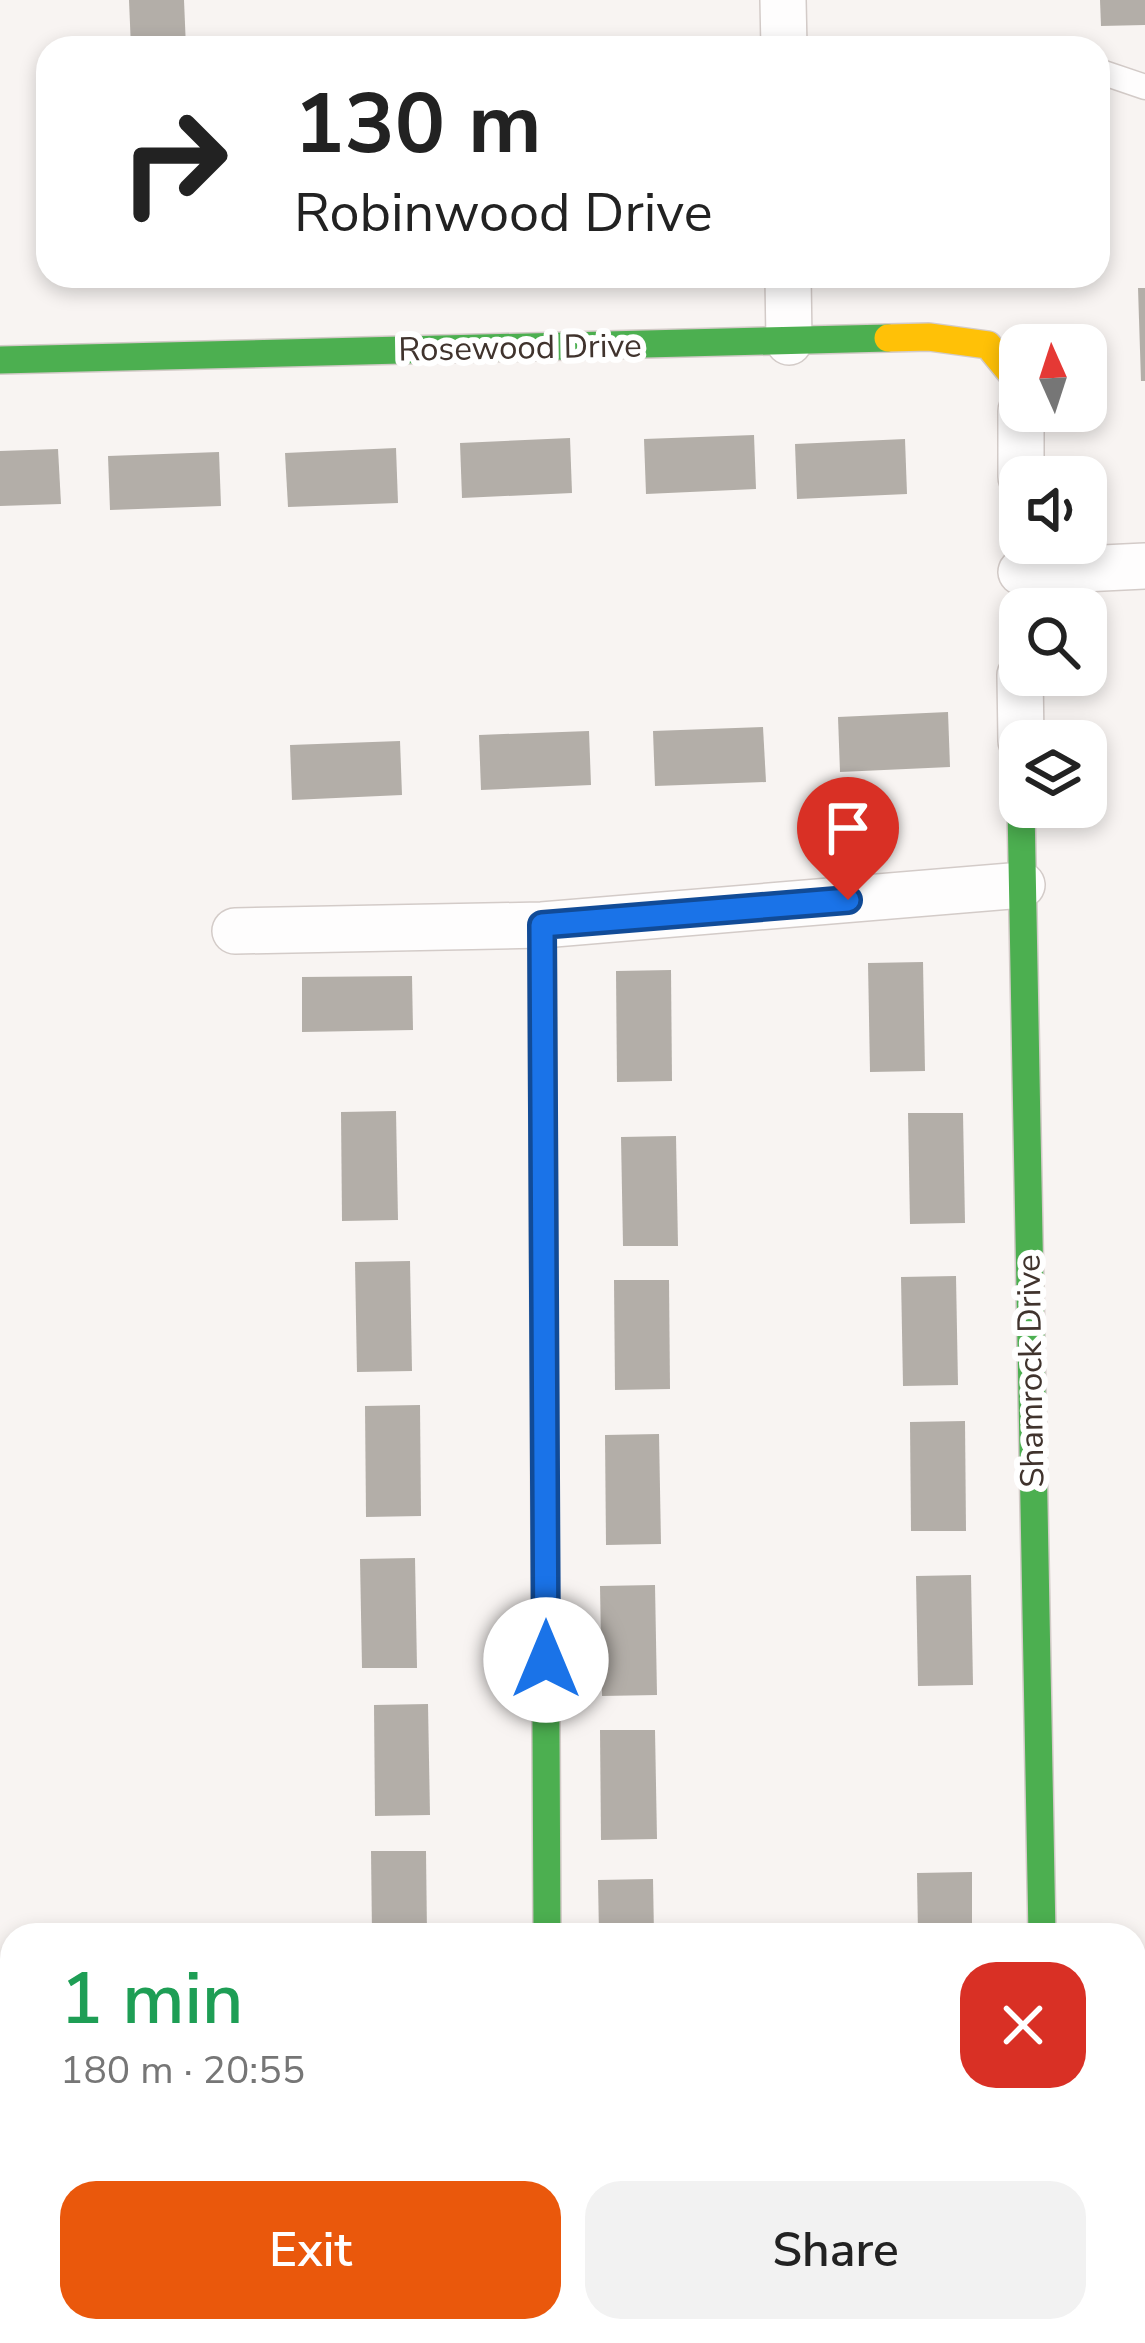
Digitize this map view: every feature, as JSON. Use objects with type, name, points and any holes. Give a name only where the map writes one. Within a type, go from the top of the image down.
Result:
[{"type":"street","points":[[783,0],[784,36]]},
{"type":"street","points":[[788,288],[789,342]]},
{"type":"street","name":"Rosewood Drive","points":[[0,360],[929,338],[988,345],[999,358]]},
{"type":"street","points":[[1021,575],[1145,566]]},
{"type":"street","name":"Shamrock Drive","points":[[1021,828],[1042,1923]]},
{"type":"street","points":[[236,931],[542,925],[1022,885]]},
{"type":"street","points":[[542,925],[547,1923]]},
{"type":"lane","points":[[1110,75],[1145,87]]},
{"type":"building","points":[[129,0],[184,0],[186,36],[130,36]]},
{"type":"building","points":[[1100,0],[1145,0],[1145,25],[1101,26]]},
{"type":"building","points":[[1138,288],[1145,288],[1145,381],[1141,381]]},
{"type":"building","points":[[754,435],[756,489],[646,494],[644,439]]},
{"type":"building","points":[[570,438],[572,493],[462,498],[460,443]]},
{"type":"building","points":[[905,439],[907,494],[797,499],[795,444]]},
{"type":"building","points":[[396,448],[398,503],[288,507],[285,453]]},
{"type":"building","points":[[58,449],[61,504],[0,506],[0,451]]},
{"type":"building","points":[[219,452],[221,506],[110,510],[108,456]]},
{"type":"building","points":[[948,712],[950,767],[840,772],[838,717]]},
{"type":"building","points":[[763,727],[766,782],[655,786],[653,731]]},
{"type":"building","points":[[589,731],[591,785],[481,790],[479,735]]},
{"type":"building","points":[[400,741],[402,795],[292,800],[290,745]]},
{"type":"building","points":[[923,962],[925,1071],[870,1072],[868,963]]},
{"type":"building","points":[[671,970],[672,1081],[617,1082],[616,971]]},
{"type":"building","points":[[412,976],[413,1030],[302,1032],[302,977]]},
{"type":"building","points":[[396,1111],[398,1220],[342,1221],[341,1112]]},
{"type":"building","points":[[908,1113],[963,1113],[965,1223],[910,1224]]},
{"type":"building","points":[[676,1136],[678,1246],[623,1246],[621,1137]]},
{"type":"building","points":[[410,1261],[412,1371],[357,1372],[355,1262]]},
{"type":"building","points":[[956,1276],[958,1385],[903,1386],[901,1277]]},
{"type":"building","points":[[614,1280],[669,1280],[670,1389],[615,1390]]},
{"type":"building","points":[[420,1405],[421,1516],[366,1517],[365,1406]]},
{"type":"building","points":[[965,1421],[966,1531],[911,1531],[910,1422]]},
{"type":"building","points":[[659,1434],[661,1544],[606,1545],[605,1435]]},
{"type":"building","points":[[415,1558],[417,1668],[362,1668],[360,1559]]},
{"type":"building","points":[[971,1575],[973,1685],[918,1686],[916,1576]]},
{"type":"building","points":[[655,1585],[657,1695],[602,1696],[600,1586]]},
{"type":"building","points":[[428,1704],[430,1815],[375,1816],[374,1705]]},
{"type":"building","points":[[600,1730],[655,1730],[657,1839],[601,1840]]},
{"type":"building","points":[[371,1851],[426,1851],[427,1923],[372,1923]]},
{"type":"building","points":[[972,1872],[972,1923],[918,1923],[917,1873]]},
{"type":"building","points":[[653,1879],[654,1923],[599,1923],[598,1880]]},
{"type":"traffic: fast","points":[[0,360],[888,338]]},
{"type":"traffic: fast","points":[[1021,828],[1042,1923]]},
{"type":"traffic: fast","points":[[542,925],[547,1923]]},
{"type":"traffic: slow","points":[[888,338],[929,337],[988,345],[999,358]]},
{"type":"route","points":[[546,1660],[542,925],[848,900]]}]
